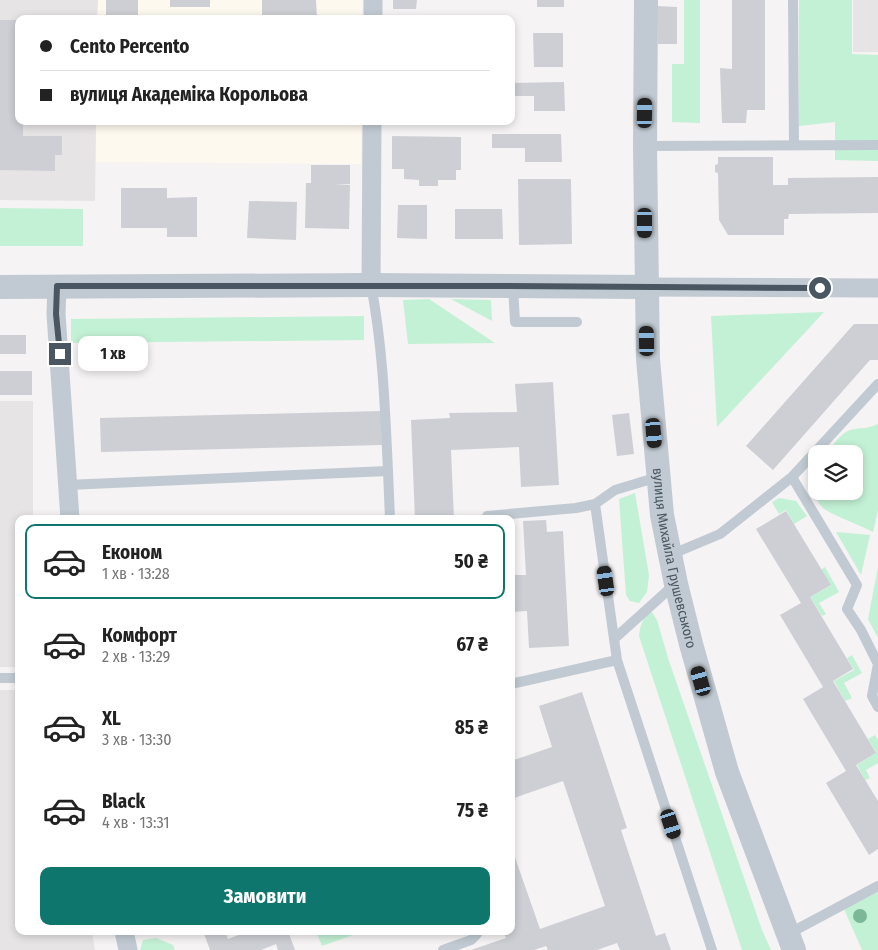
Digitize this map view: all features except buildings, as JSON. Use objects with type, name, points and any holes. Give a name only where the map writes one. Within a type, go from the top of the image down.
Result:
[{"type":"street","points":[[373,0],[373,15]]},
{"type":"street","name":"вулиця Михайла Грушевського","points":[[646,0],[645,146],[648,359],[662,515],[691,644],[728,772],[790,942]]},
{"type":"street","points":[[371,285],[372,125]]},
{"type":"street","points":[[0,287],[371,285],[878,288]]},
{"type":"street","points":[[57,286],[56,314],[70,515]]},
{"type":"street","points":[[125,935],[128,950]]},
{"type":"lane","points":[[793,0],[794,145]]},
{"type":"lane","points":[[645,146],[878,145]]},
{"type":"lane","points":[[371,285],[383,367],[390,515]]},
{"type":"lane","points":[[512,286],[514,322],[578,322]]},
{"type":"lane","points":[[670,556],[720,534],[792,477],[878,384]]},
{"type":"lane","points":[[67,485],[388,471]]},
{"type":"lane","points":[[498,515],[576,508],[596,504],[615,490],[658,477]]},
{"type":"lane","points":[[792,477],[857,585],[847,609],[861,630],[878,664],[872,696],[878,707]]},
{"type":"lane","points":[[596,504],[617,660],[712,950]]},
{"type":"lane","points":[[614,639],[676,584]]},
{"type":"lane","points":[[515,683],[617,660]]},
{"type":"lane","points":[[0,678],[15,678]]},
{"type":"lane","points":[[790,942],[878,886]]},
{"type":"lane","points":[[443,950],[471,940],[476,935]]},
{"type":"shaded area","points":[[0,0],[98,0],[97,15],[15,15],[15,125],[96,125],[95,201],[0,200]]},
{"type":"shaded area","points":[[98,0],[362,0],[362,15],[97,15]]},
{"type":"shaded area","points":[[853,0],[878,0],[878,52],[853,52]]},
{"type":"shaded area","points":[[96,125],[361,125],[361,164],[96,162]]},
{"type":"shaded area","points":[[0,401],[33,401],[33,515],[15,515],[15,667],[0,667]]},
{"type":"shaded area","points":[[0,690],[15,690],[15,935],[93,935],[95,950],[0,950]]},
{"type":"green space","points":[[684,0],[700,0],[700,123],[672,122],[672,64],[684,64]]},
{"type":"green space","points":[[799,0],[852,0],[852,54],[878,55],[878,161],[835,160],[835,122],[799,126]]},
{"type":"green space","points":[[0,208],[83,209],[83,246],[0,246]]},
{"type":"green space","points":[[429,299],[495,343],[408,344],[403,300]]},
{"type":"green space","points":[[451,299],[491,300],[492,321]]},
{"type":"green space","points":[[824,312],[717,427],[711,316]]},
{"type":"green space","points":[[364,316],[364,340],[71,343],[71,319]]},
{"type":"green space","points":[[878,424],[878,510],[873,532],[823,508],[817,500],[863,500],[863,445],[832,445],[843,434],[850,430]]},
{"type":"green space","points":[[635,493],[649,575],[647,592],[639,603],[630,601],[626,595],[619,499]]},
{"type":"green space","points":[[779,498],[796,501],[807,516],[794,524],[786,510],[779,514],[772,502]]},
{"type":"green space","points":[[836,532],[870,535],[861,575]]},
{"type":"green space","points":[[825,567],[839,592],[819,603],[826,614],[822,616],[810,597],[830,586],[821,570]]},
{"type":"green space","points":[[878,567],[878,638],[868,619]]},
{"type":"green space","points":[[652,612],[657,620],[669,661],[762,930],[771,950],[742,950],[639,636],[644,619]]},
{"type":"green space","points":[[852,655],[862,673],[844,683],[852,698],[845,701],[834,681],[854,670],[847,658]]},
{"type":"green space","points":[[875,735],[878,740],[878,763],[866,770],[870,778],[865,780],[857,765],[876,753],[868,739]]},
{"type":"green space","points":[[878,892],[878,950],[862,950],[844,909]]},
{"type":"green space","points":[[318,935],[353,935],[322,946]]},
{"type":"green space","points":[[156,938],[173,945],[175,950],[140,950],[143,940]]},
{"type":"route","points":[[60,354],[56,314],[57,286],[820,288]]}]
